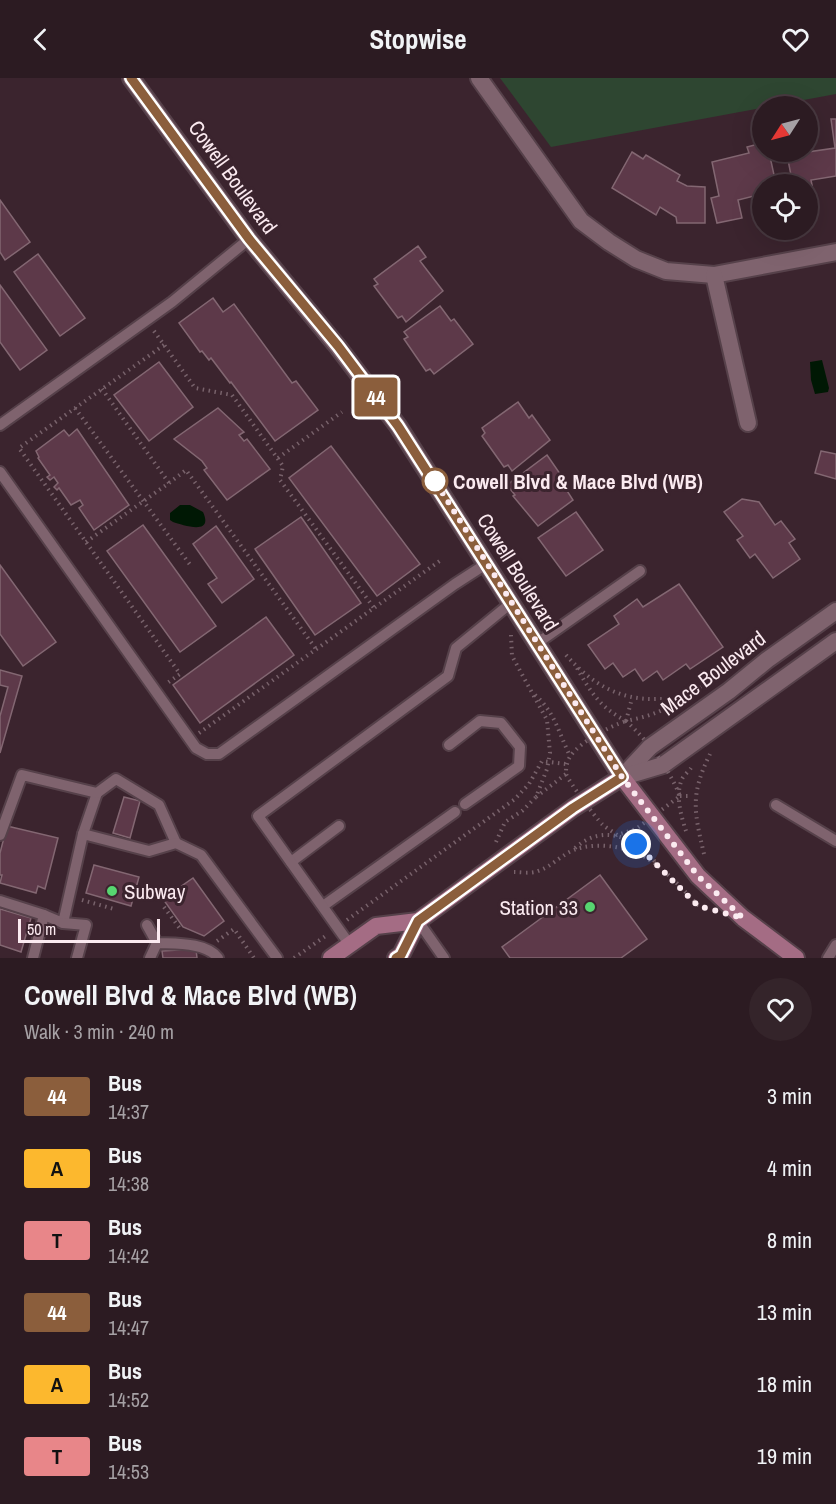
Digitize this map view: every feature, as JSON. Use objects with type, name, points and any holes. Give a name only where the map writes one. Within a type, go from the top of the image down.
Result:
[{"type":"main road","name":"Mace Boulevard","points":[[396,958],[401,955],[418,921],[573,808],[622,777]]},
{"type":"main road","name":"Cowell Boulevard","points":[[622,777],[698,876],[743,918],[796,958]]},
{"type":"main road","points":[[331,958],[376,926],[418,921]]},
{"type":"street","name":"Cowell Boulevard","points":[[131,78],[249,239],[338,346],[398,426],[511,603],[542,639],[622,777]]},
{"type":"street","points":[[479,78],[581,221],[636,259],[666,271],[714,275],[836,252]]},
{"type":"street","points":[[714,275],[748,423]]},
{"type":"street","name":"Mace Boulevard","points":[[622,777],[650,747],[836,611]]},
{"type":"street","name":"Mace Boulevard","points":[[622,777],[663,765],[836,641]]},
{"type":"lane","points":[[0,425],[147,320],[249,239]]},
{"type":"lane","points":[[0,472],[196,748],[207,754],[219,754],[454,584],[486,564]]},
{"type":"lane","points":[[542,639],[640,571]]},
{"type":"lane","points":[[350,945],[258,816],[448,676],[456,648],[511,603]]},
{"type":"lane","points":[[449,745],[480,721],[501,723],[520,747],[519,766],[465,804]]},
{"type":"lane","points":[[0,835],[22,775],[97,793]]},
{"type":"lane","points":[[63,923],[83,834],[97,793],[116,779],[159,805],[176,843],[201,855],[277,958]]},
{"type":"lane","points":[[776,805],[836,841]]},
{"type":"lane","points":[[323,906],[455,812]]},
{"type":"lane","points":[[291,862],[339,826]]},
{"type":"lane","points":[[83,834],[148,851],[176,843]]},
{"type":"lane","points":[[0,901],[63,923],[86,925],[77,958]]},
{"type":"lane","points":[[33,958],[44,915]]},
{"type":"lane","points":[[418,921],[444,958]]},
{"type":"lane","points":[[147,925],[157,943]]},
{"type":"lane","points":[[150,958],[157,943]]},
{"type":"lane","points":[[157,943],[190,944],[215,954],[218,958]]},
{"type":"lane","points":[[828,958],[836,945]]},
{"type":"path","points":[[147,320],[195,388],[232,395],[283,466],[280,480],[374,608]]},
{"type":"path","points":[[164,345],[19,448],[180,674],[164,685]]},
{"type":"path","points":[[102,389],[169,483]]},
{"type":"path","points":[[75,408],[191,566]]},
{"type":"path","points":[[278,458],[342,412]]},
{"type":"path","points":[[86,542],[186,470],[316,649]]},
{"type":"path","points":[[192,724],[199,733],[441,560]]},
{"type":"path","points":[[542,639],[601,686],[623,696],[642,700],[680,697],[673,705],[645,717],[609,726]]},
{"type":"path","points":[[575,665],[592,695],[610,712],[626,721],[642,735]]},
{"type":"path","points":[[533,692],[546,705],[556,722],[570,756]]},
{"type":"path","points":[[626,721],[631,702]]},
{"type":"path","points":[[704,755],[712,749],[704,765],[695,797],[696,821],[704,854]]},
{"type":"path","points":[[536,797],[566,774],[570,756],[575,752]]},
{"type":"path","points":[[294,958],[515,799],[529,784],[542,761],[567,764]]},
{"type":"path","points":[[688,834],[680,813],[680,796],[682,779],[696,761]]},
{"type":"path","points":[[672,777],[680,796]]},
{"type":"path","points":[[666,808],[680,796],[690,796]]},
{"type":"path","points":[[603,825],[648,853],[698,906],[710,909]]},
{"type":"path","points":[[483,872],[537,872],[585,840],[596,836],[617,835],[636,829]]},
{"type":"path","points":[[617,835],[617,843]]},
{"type":"path","points":[[693,841],[709,861]]},
{"type":"path","points":[[572,850],[584,847],[616,848],[629,851],[657,864]]},
{"type":"shaded area","points":[[500,78],[836,78],[836,94],[818,97],[752,96],[752,110],[551,147]]},
{"type":"shaded area","points":[[822,360],[829,388],[828,392],[815,394],[810,362]]},
{"type":"shaded area","points":[[180,505],[190,505],[203,512],[204,524],[196,527],[170,520],[170,513]]},
{"type":"building","points":[[831,119],[836,119],[836,176],[818,179],[818,174],[791,174],[788,162],[818,162],[818,150],[835,148]]},
{"type":"building","points":[[752,146],[752,162],[771,162],[774,174],[752,174],[752,196],[738,200],[742,218],[717,223],[711,198],[719,196],[712,162],[749,153],[747,147]]},
{"type":"building","points":[[632,152],[643,159],[646,155],[680,175],[677,181],[687,186],[705,187],[705,223],[677,223],[676,217],[660,207],[656,215],[612,188]]},
{"type":"building","points":[[0,200],[30,242],[5,260],[0,252]]},
{"type":"building","points":[[418,246],[426,257],[420,261],[443,291],[406,322],[402,316],[398,318],[374,286],[378,284],[374,279]]},
{"type":"building","points":[[38,254],[85,318],[60,336],[14,272]]},
{"type":"building","points":[[0,285],[47,350],[20,370],[0,342]]},
{"type":"building","points":[[213,298],[223,312],[234,304],[292,383],[296,381],[318,410],[275,441],[231,382],[211,358],[209,360],[202,351],[200,352],[179,323]]},
{"type":"building","points":[[440,306],[451,321],[454,319],[473,344],[434,374],[430,369],[426,371],[404,339],[408,337],[404,332]]},
{"type":"building","points":[[159,362],[193,407],[149,441],[114,395]]},
{"type":"building","points":[[518,402],[529,418],[532,415],[550,440],[512,471],[508,465],[504,467],[482,436],[485,433],[482,428]]},
{"type":"building","points":[[218,408],[244,432],[239,435],[244,441],[247,439],[270,469],[227,500],[204,470],[207,468],[202,461],[174,439]]},
{"type":"building","points":[[77,429],[129,505],[94,530],[79,508],[83,505],[80,500],[71,505],[59,488],[57,490],[54,487],[58,483],[54,477],[50,480],[47,477],[50,475],[36,451],[64,430],[69,436]]},
{"type":"building","points":[[331,446],[420,564],[377,596],[289,478]]},
{"type":"building","points":[[821,451],[836,454],[836,479],[815,473]]},
{"type":"building","points":[[547,455],[565,481],[562,483],[573,500],[538,526],[513,496],[515,495],[507,485]]},
{"type":"building","points":[[742,499],[759,502],[775,525],[781,521],[795,539],[789,543],[800,559],[773,578],[755,554],[750,558],[737,540],[743,536],[724,512]]},
{"type":"building","points":[[576,512],[603,550],[566,576],[538,538]]},
{"type":"building","points":[[301,517],[361,603],[315,635],[255,549]]},
{"type":"building","points":[[143,525],[216,626],[180,652],[107,551]]},
{"type":"building","points":[[216,526],[254,579],[222,603],[208,584],[217,578],[193,544]]},
{"type":"building","points":[[0,565],[56,642],[23,666],[0,634]]},
{"type":"building","points":[[679,584],[723,647],[690,669],[686,664],[663,680],[657,671],[643,681],[635,669],[623,677],[613,663],[605,669],[588,645],[619,624],[614,616],[637,599],[643,607]]},
{"type":"building","points":[[266,617],[294,655],[200,723],[173,685]]},
{"type":"building","points":[[0,670],[22,676],[0,753],[0,716],[8,687],[0,685]]},
{"type":"building","points":[[124,797],[140,801],[130,838],[113,833]]},
{"type":"building","points":[[7,826],[58,838],[45,889],[38,886],[36,893],[0,883],[2,875],[0,875],[0,853]]},
{"type":"building","points":[[94,865],[139,877],[131,906],[86,893]]},
{"type":"building","name":"Station 33","points":[[600,875],[647,939],[621,958],[510,958],[502,947]]},
{"type":"building","points":[[193,878],[224,921],[204,936],[183,927],[163,899]]},
{"type":"building","points":[[0,909],[31,918],[21,952],[0,945]]},
{"type":"building","points":[[196,949],[197,958],[163,958],[162,951]]},
{"type":"bus line","name":"44","points":[[131,78],[249,239],[338,346],[398,426],[433,478],[586,724],[622,777],[573,808],[418,921],[401,955],[396,958]]},
{"type":"place","name":"Cowell Blvd & Mace Blvd (WB)","points":[[435,481]]},
{"type":"place","name":"Subway","points":[[112,891]]},
{"type":"place","name":"Station 33","points":[[590,907]]},
{"type":"route","points":[[435,481],[433,478],[586,724],[622,777],[698,876],[743,918],[698,906],[648,853],[636,844]]}]
